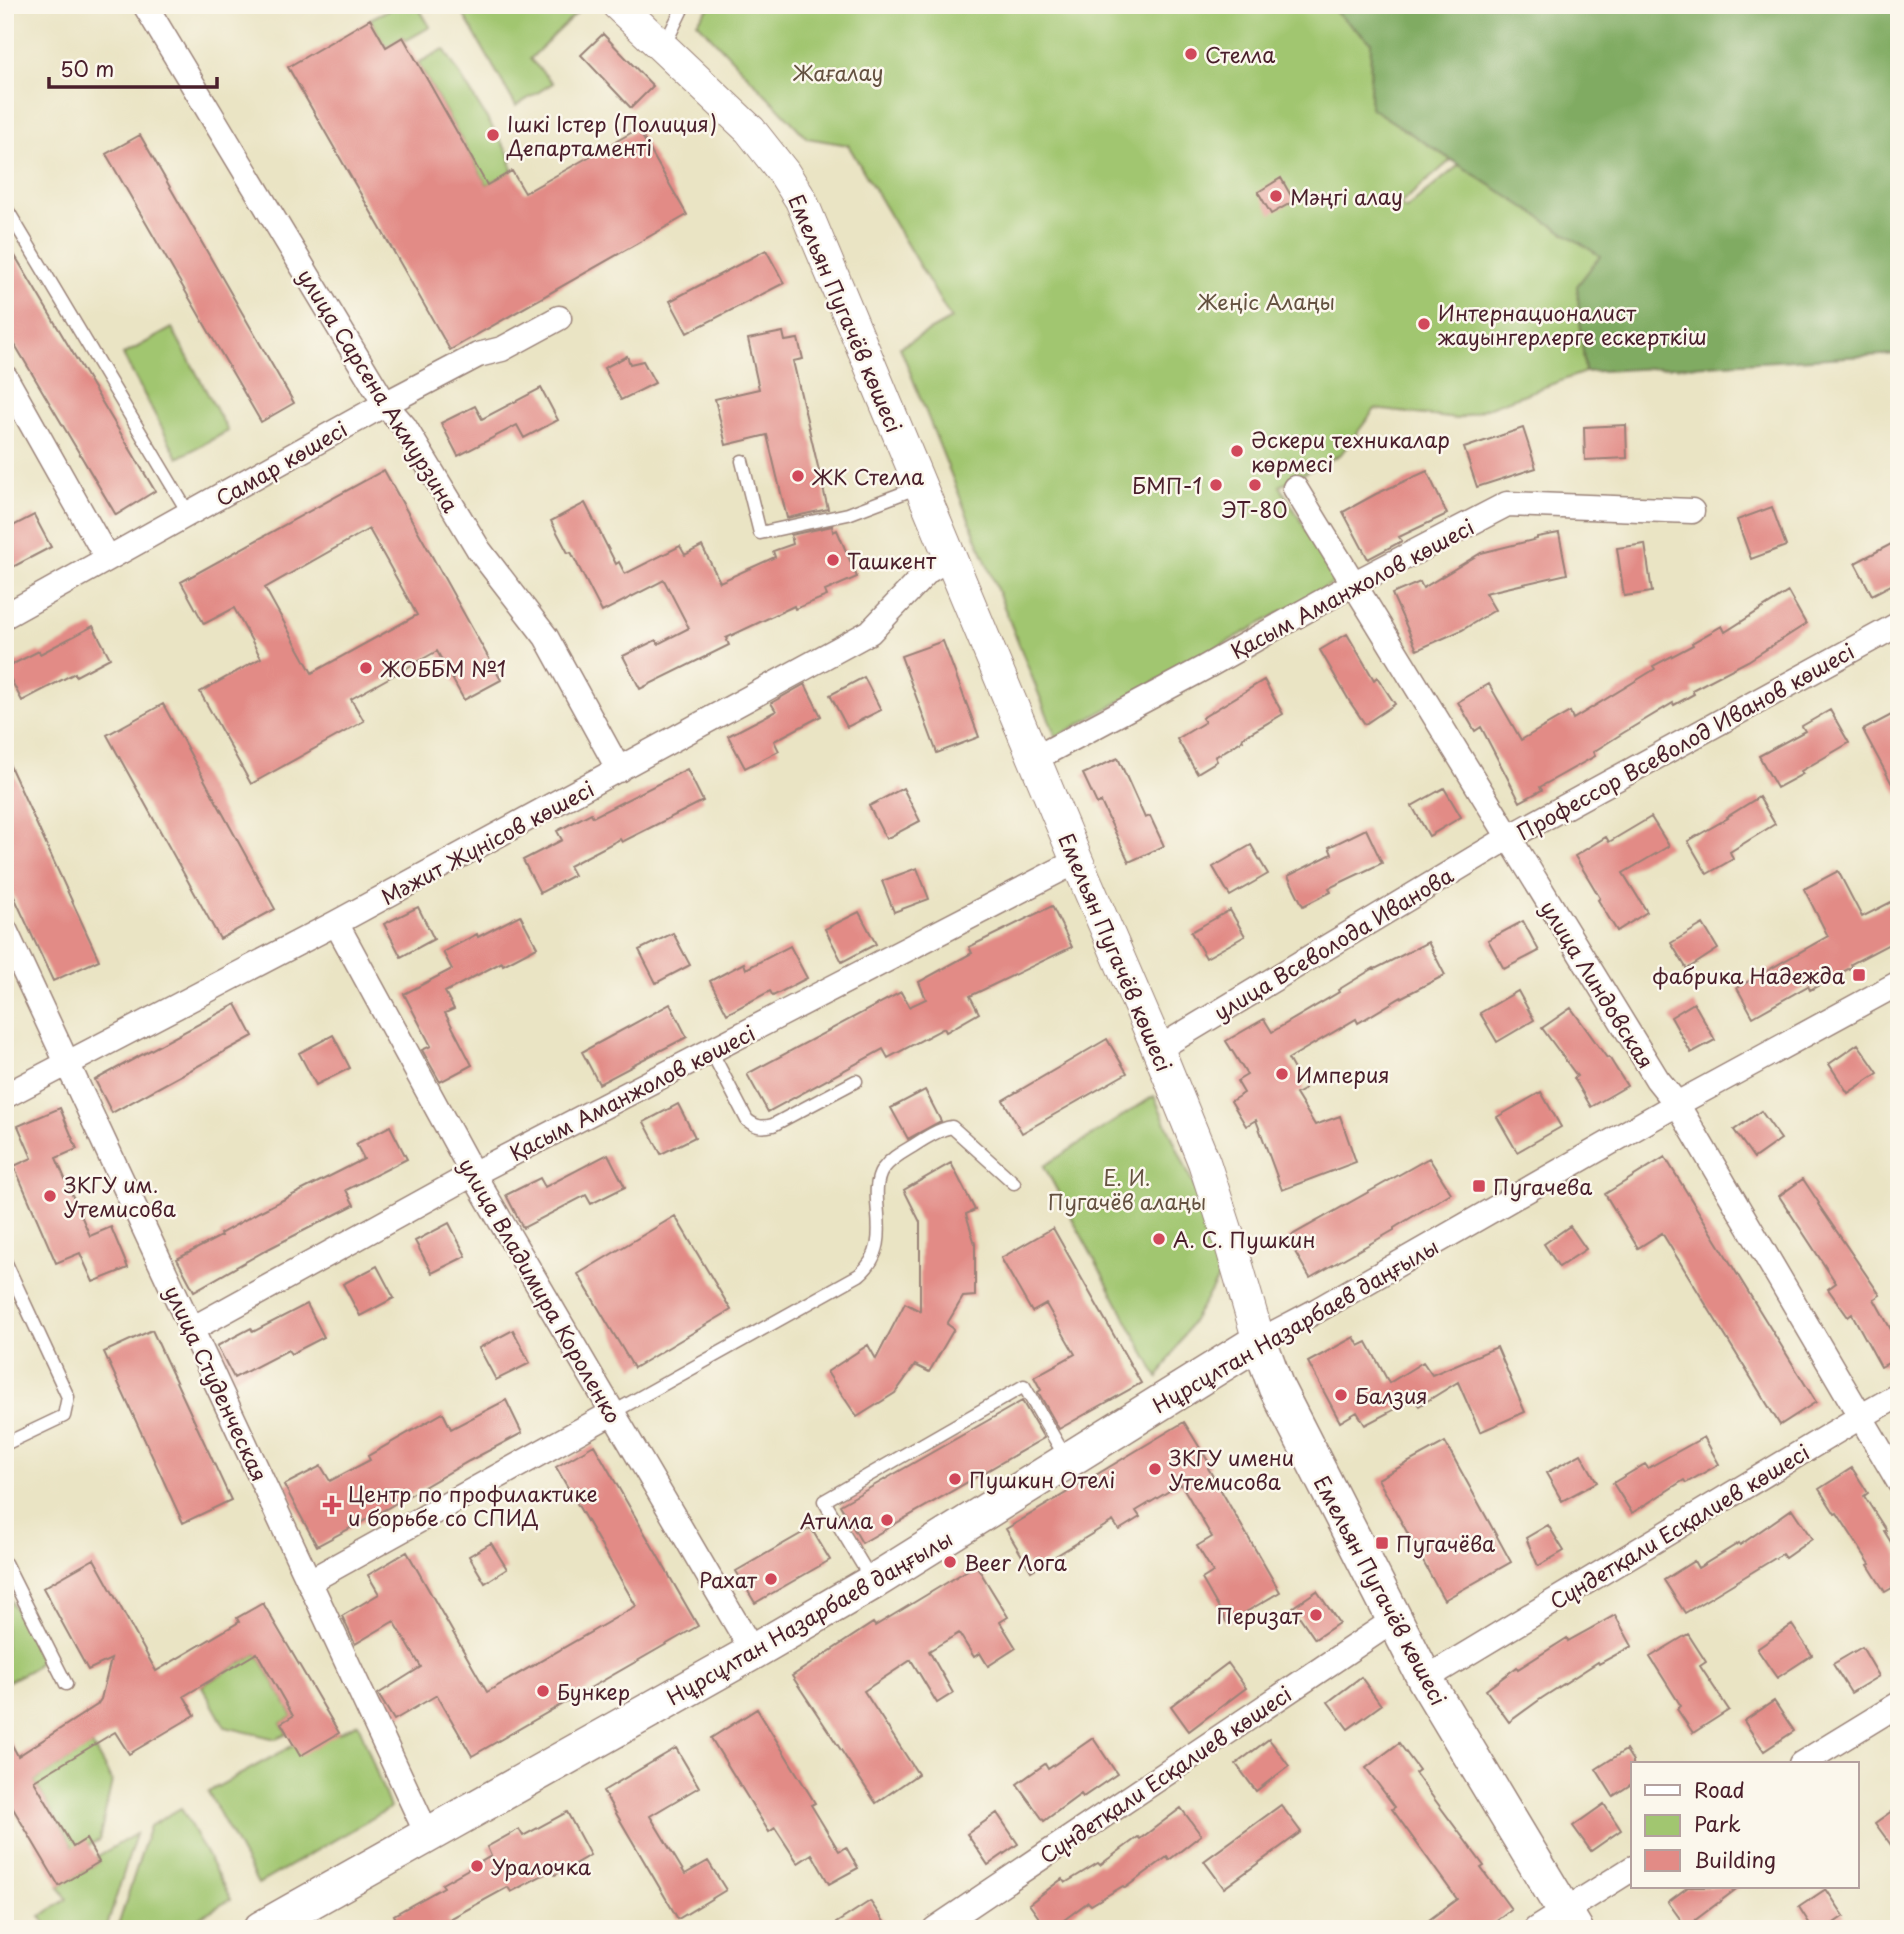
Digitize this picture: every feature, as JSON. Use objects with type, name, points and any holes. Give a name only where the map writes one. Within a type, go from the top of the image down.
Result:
[{"type":"main road","name":"Нұрсұлтан Назарбаев даңғылы","points":[[261,1929],[873,1582],[1259,1341]]},
{"type":"main road","name":"Емельян Пугачёв көшесі","points":[[1259,1341],[1276,1387],[1394,1620],[1558,1923]]},
{"type":"street","name":"улица Сарсена Акмурзина","points":[[145,5],[385,404],[404,426],[479,550],[546,637],[620,770]]},
{"type":"street","name":"Емельян Пугачёв көшесі","points":[[618,5],[750,130],[785,173],[801,200],[1204,1162],[1259,1341]]},
{"type":"street","name":"Самар көшесі","points":[[5,616],[385,404],[478,355],[502,349],[559,318]]},
{"type":"street","points":[[5,377],[107,558]]},
{"type":"street","name":"улица Линдовская","points":[[1295,488],[1657,1079],[1677,1104],[1899,1482]]},
{"type":"street","name":"Қасым Аманжолов көшесі","points":[[1034,759],[1355,583],[1507,504],[1692,511]]},
{"type":"street","name":"Мәжит Жүнісов көшесі","points":[[5,1097],[336,923],[870,632],[928,571],[949,558]]},
{"type":"street","name":"Профессор Всеволод Иванов көшесі","points":[[1508,838],[1899,624]]},
{"type":"street","name":"улица Всеволода Иванова","points":[[1158,1049],[1508,838]]},
{"type":"street","name":"Қасым Аманжолов көшесі","points":[[192,1329],[473,1174],[1077,861]]},
{"type":"street","name":"улица Владимира Короленко","points":[[336,923],[473,1174],[753,1652]]},
{"type":"street","name":"улица Студенческая","points":[[5,930],[428,1836]]},
{"type":"street","name":"Нұрсұлтан Назарбаев даңғылы","points":[[1259,1341],[1677,1104],[1896,991]]},
{"type":"street","name":"Сүндетқали Есқалиев көшесі","points":[[1425,1679],[1899,1395]]},
{"type":"street","points":[[310,1581],[612,1413]]},
{"type":"street","name":"Сүндетқали Есқалиев көшесі","points":[[936,1929],[1394,1620]]},
{"type":"street","points":[[1804,1762],[1899,1704]]},
{"type":"street","points":[[1558,1923],[1631,1869]]},
{"type":"lane","points":[[663,48],[684,5]]},
{"type":"lane","points":[[5,206],[189,514]]},
{"type":"lane","points":[[742,461],[760,533],[848,514],[919,487]]},
{"type":"lane","points":[[711,1051],[747,1120],[754,1126],[763,1128],[856,1081]]},
{"type":"lane","points":[[612,1413],[868,1268],[876,1251],[880,1232],[878,1186],[883,1170],[897,1155],[920,1141],[952,1127],[1014,1183]]},
{"type":"lane","points":[[5,1261],[68,1397],[64,1416],[5,1444]]},
{"type":"lane","points":[[873,1582],[824,1500],[1024,1386],[1068,1462]]},
{"type":"lane","points":[[5,1563],[66,1684]]},
{"type":"green space","points":[[398,5],[417,5],[430,27],[405,41],[403,37],[386,47],[370,19]]},
{"type":"green space","points":[[458,5],[573,5],[579,11],[530,59],[553,83],[516,106]]},
{"type":"green space","points":[[711,5],[1327,5],[1371,42],[1370,107],[1451,160],[1399,205],[1406,209],[1459,165],[1601,256],[1577,286],[1585,372],[1457,419],[1375,409],[1341,454],[1280,486],[1337,581],[1056,737],[900,347],[951,319],[848,145],[807,138],[697,22]]},
{"type":"green space","points":[[1327,5],[1899,5],[1899,354],[1585,372],[1577,286],[1600,256],[1370,107],[1371,42]]},
{"type":"green space","points":[[444,49],[510,156],[512,171],[487,185],[418,63]]},
{"type":"green space","points":[[172,328],[228,431],[178,458],[123,355]]},
{"type":"green space","name":"Е. И. Пугачёв алаңы","points":[[1154,1096],[1217,1238],[1222,1262],[1218,1279],[1158,1378],[1044,1166]]},
{"type":"green space","points":[[5,1590],[40,1656],[40,1661],[34,1668],[5,1683]]},
{"type":"green space","points":[[257,1653],[293,1716],[281,1723],[287,1734],[276,1739],[225,1727],[202,1686]]},
{"type":"green space","points":[[358,1723],[390,1808],[258,1884],[208,1792],[294,1745],[339,1733]]},
{"type":"green space","points":[[92,1745],[112,1781],[99,1840],[89,1845],[73,1847],[34,1781]]},
{"type":"green space","points":[[181,1808],[231,1899],[179,1929],[117,1929],[150,1826]]},
{"type":"green space","points":[[136,1834],[106,1929],[51,1929],[40,1917],[67,1899],[59,1886],[99,1862],[96,1857]]},
{"type":"building","points":[[370,19],[386,47],[403,37],[487,185],[512,171],[525,193],[638,129],[687,215],[450,350],[288,67]]},
{"type":"building","points":[[603,34],[653,86],[631,108],[581,55]]},
{"type":"building","points":[[140,135],[294,403],[261,422],[106,154]]},
{"type":"building","name":"Мәңгі алау","points":[[1281,178],[1294,201],[1271,214],[1258,192]]},
{"type":"building","points":[[5,239],[155,491],[116,515],[5,328]]},
{"type":"building","points":[[766,250],[784,283],[687,333],[670,301]]},
{"type":"building","name":"ЖК Стелла","points":[[783,332],[785,341],[798,339],[803,359],[793,361],[828,509],[787,518],[767,435],[726,445],[715,399],[759,389],[748,339]]},
{"type":"building","points":[[627,356],[630,364],[643,361],[655,383],[621,400],[604,368]]},
{"type":"building","points":[[541,388],[558,420],[524,438],[517,425],[458,456],[441,423],[475,406],[482,419]]},
{"type":"building","points":[[1626,425],[1627,458],[1585,460],[1584,427]]},
{"type":"building","points":[[1523,428],[1536,468],[1477,487],[1464,448]]},
{"type":"building","points":[[384,470],[501,680],[464,700],[437,651],[351,699],[364,721],[251,784],[200,692],[261,658],[234,608],[204,624],[181,582]],"holes":[[[369,529],[417,615],[312,673],[265,588]]]},
{"type":"building","points":[[1427,471],[1447,514],[1399,537],[1402,541],[1368,559],[1343,512]]},
{"type":"building","points":[[585,503],[616,564],[619,562],[625,574],[680,546],[685,555],[702,546],[720,582],[775,557],[773,551],[793,544],[791,535],[832,526],[833,532],[837,530],[857,577],[825,591],[827,596],[795,609],[794,606],[726,638],[729,645],[640,689],[623,656],[656,640],[658,644],[689,628],[664,580],[602,612],[571,552],[568,553],[551,521]]},
{"type":"building","points":[[1772,507],[1786,546],[1751,559],[1737,520]]},
{"type":"building","points":[[34,515],[51,547],[5,571],[5,530]]},
{"type":"building","points":[[1559,533],[1567,574],[1485,593],[1495,610],[1462,630],[1417,650],[1392,594],[1420,582],[1423,588],[1481,553]]},
{"type":"building","points":[[1899,540],[1899,581],[1872,595],[1855,563]]},
{"type":"building","points":[[1645,544],[1652,592],[1624,596],[1617,548]]},
{"type":"building","points":[[1788,592],[1806,624],[1748,661],[1692,690],[1694,694],[1674,705],[1673,703],[1623,733],[1593,752],[1595,756],[1540,787],[1542,790],[1520,802],[1481,727],[1475,731],[1458,702],[1489,684],[1521,740],[1570,712],[1573,719],[1655,669],[1653,666],[1722,626],[1725,632]]},
{"type":"building","points":[[93,626],[110,658],[22,701],[5,668],[39,651],[40,654]]},
{"type":"building","points":[[1347,634],[1374,680],[1377,677],[1395,704],[1365,724],[1320,650]]},
{"type":"building","points":[[943,641],[979,737],[937,753],[901,656]]},
{"type":"building","points":[[864,677],[881,710],[847,727],[830,695]]},
{"type":"building","points":[[1264,680],[1283,714],[1242,738],[1243,740],[1215,757],[1217,761],[1197,773],[1177,739],[1205,722],[1202,718]]},
{"type":"building","points":[[805,684],[821,716],[774,741],[779,751],[745,768],[728,736],[776,711],[771,703]]},
{"type":"building","points":[[163,704],[275,909],[220,939],[107,735]]},
{"type":"building","points":[[1830,710],[1849,743],[1777,788],[1759,756],[1805,731],[1802,726]]},
{"type":"building","points":[[1899,711],[1899,797],[1863,730]]},
{"type":"building","points":[[5,755],[99,960],[53,981],[5,877]]},
{"type":"building","points":[[1118,758],[1145,818],[1150,816],[1164,846],[1129,862],[1101,802],[1097,804],[1083,774]]},
{"type":"building","points":[[687,769],[703,801],[569,866],[574,875],[540,893],[523,860],[562,840],[557,831],[591,813],[593,817]]},
{"type":"building","points":[[903,788],[920,821],[886,839],[869,806]]},
{"type":"building","points":[[1444,788],[1461,817],[1429,836],[1412,806]]},
{"type":"building","points":[[1759,797],[1775,824],[1730,852],[1733,859],[1707,874],[1688,841]]},
{"type":"building","points":[[1651,817],[1669,846],[1623,873],[1647,912],[1617,931],[1575,856],[1606,837],[1609,842]]},
{"type":"building","points":[[1366,829],[1382,863],[1329,888],[1331,892],[1303,906],[1288,876],[1332,854],[1329,847]]},
{"type":"building","points":[[1251,845],[1268,874],[1230,896],[1213,867]]},
{"type":"building","points":[[917,868],[929,899],[894,912],[882,881]]},
{"type":"building","points":[[1838,871],[1862,917],[1899,898],[1899,939],[1851,964],[1852,967],[1810,990],[1808,986],[1753,1017],[1737,988],[1828,936],[1804,889]]},
{"type":"building","points":[[1052,906],[1072,947],[970,996],[979,1013],[946,1032],[944,1028],[888,1058],[883,1049],[768,1112],[747,1074],[901,992],[909,1007],[926,999],[919,982],[972,953],[969,947]]},
{"type":"building","points":[[418,907],[434,939],[401,957],[384,924]]},
{"type":"building","points":[[1230,910],[1245,936],[1206,958],[1191,932]]},
{"type":"building","points":[[859,912],[876,944],[842,962],[825,929]]},
{"type":"building","points":[[520,915],[537,947],[445,992],[454,1009],[445,1013],[472,1065],[440,1082],[422,1050],[431,1046],[404,994],[452,969],[443,952]]},
{"type":"building","points":[[1523,921],[1539,951],[1504,969],[1488,940]]},
{"type":"building","points":[[1703,924],[1718,949],[1687,969],[1671,943]]},
{"type":"building","points":[[673,933],[690,965],[656,983],[639,950]]},
{"type":"building","points":[[1428,942],[1445,975],[1358,1023],[1356,1019],[1288,1059],[1305,1089],[1296,1094],[1315,1125],[1340,1116],[1356,1162],[1282,1190],[1256,1120],[1246,1126],[1231,1101],[1244,1093],[1237,1081],[1247,1075],[1226,1041],[1264,1019],[1272,1032],[1374,968]]},
{"type":"building","points":[[790,946],[807,978],[773,996],[770,991],[727,1014],[710,981],[744,963],[746,969]]},
{"type":"building","points":[[1518,991],[1534,1020],[1497,1042],[1480,1013]]},
{"type":"building","points":[[1694,1003],[1715,1040],[1691,1053],[1671,1017]]},
{"type":"building","points":[[236,1004],[253,1036],[112,1113],[95,1080]]},
{"type":"building","points":[[670,1004],[687,1037],[599,1084],[582,1052]]},
{"type":"building","points":[[1571,1008],[1607,1058],[1609,1057],[1627,1086],[1591,1107],[1574,1078],[1577,1076],[1542,1028]]},
{"type":"building","points":[[333,1035],[350,1068],[316,1085],[299,1053]]},
{"type":"building","points":[[1107,1039],[1127,1073],[1022,1133],[1003,1100]]},
{"type":"building","points":[[1858,1044],[1878,1073],[1848,1093],[1829,1064]]},
{"type":"building","points":[[925,1090],[941,1121],[908,1139],[891,1108]]},
{"type":"building","points":[[1541,1092],[1561,1127],[1517,1152],[1497,1117]]},
{"type":"building","points":[[678,1104],[695,1137],[661,1154],[644,1122]]},
{"type":"building","name":"ЗКГУ им. Утемисова","points":[[60,1108],[77,1149],[56,1158],[90,1236],[111,1227],[128,1268],[93,1282],[80,1253],[56,1263],[14,1166],[32,1158],[18,1126]]},
{"type":"building","points":[[1761,1111],[1781,1139],[1754,1158],[1734,1130]]},
{"type":"building","points":[[390,1126],[407,1159],[346,1190],[354,1205],[194,1291],[177,1259],[259,1212],[364,1159],[356,1144]]},
{"type":"building","points":[[608,1154],[625,1187],[591,1204],[586,1195],[523,1228],[506,1195],[540,1178],[545,1187]]},
{"type":"building","points":[[1665,1157],[1816,1402],[1780,1425],[1662,1233],[1638,1248],[1605,1194]]},
{"type":"building","points":[[1429,1158],[1451,1193],[1394,1230],[1310,1278],[1287,1238]]},
{"type":"building","points":[[951,1163],[975,1210],[966,1214],[975,1244],[975,1296],[963,1297],[947,1324],[954,1329],[929,1372],[915,1365],[895,1393],[857,1417],[827,1372],[868,1345],[876,1359],[905,1303],[920,1311],[920,1222],[904,1190]]},
{"type":"building","points":[[1803,1179],[1880,1295],[1874,1299],[1899,1344],[1899,1357],[1881,1367],[1852,1314],[1848,1317],[1828,1289],[1836,1283],[1779,1196]]},
{"type":"building","points":[[675,1216],[731,1310],[634,1368],[578,1274]]},
{"type":"building","points":[[449,1223],[466,1256],[432,1273],[415,1241]]},
{"type":"building","points":[[1570,1226],[1586,1249],[1559,1267],[1544,1244]]},
{"type":"building","points":[[1053,1228],[1141,1383],[1059,1429],[1038,1392],[1041,1390],[1034,1377],[1075,1354],[1046,1304],[1032,1312],[1001,1258]]},
{"type":"building","points":[[377,1266],[394,1298],[360,1316],[343,1284]]},
{"type":"building","points":[[307,1304],[324,1337],[291,1354],[288,1350],[234,1378],[217,1346],[251,1328],[253,1332]]},
{"type":"building","points":[[152,1330],[231,1500],[183,1523],[104,1352]]},
{"type":"building","points":[[513,1330],[530,1363],[496,1380],[479,1348]]},
{"type":"building","points":[[1354,1337],[1359,1346],[1367,1342],[1389,1383],[1423,1362],[1432,1375],[1497,1347],[1525,1412],[1480,1432],[1458,1382],[1419,1406],[1414,1399],[1365,1425],[1357,1412],[1340,1422],[1308,1362]]},
{"type":"building","points":[[506,1400],[522,1433],[317,1546],[284,1485],[321,1466],[330,1481],[370,1460],[368,1456],[443,1413],[451,1429]]},
{"type":"building","points":[[1022,1401],[1044,1438],[862,1543],[840,1505]]},
{"type":"building","points":[[1184,1422],[1280,1592],[1227,1623],[1202,1579],[1213,1572],[1197,1546],[1212,1537],[1181,1484],[1136,1511],[1140,1517],[1119,1530],[1113,1521],[1031,1571],[1006,1529]]},
{"type":"building","points":[[1704,1437],[1719,1464],[1686,1483],[1684,1480],[1632,1513],[1613,1483],[1645,1464],[1648,1468]]},
{"type":"building","points":[[1445,1442],[1511,1562],[1444,1600],[1378,1479]]},
{"type":"building","points":[[594,1445],[698,1626],[472,1756],[437,1695],[394,1720],[378,1694],[421,1667],[394,1621],[355,1644],[342,1616],[379,1594],[368,1575],[407,1552],[487,1692],[636,1606],[556,1467]]},
{"type":"building","points":[[1581,1454],[1597,1482],[1562,1501],[1546,1473]]},
{"type":"building","points":[[1852,1468],[1868,1493],[1864,1496],[1899,1555],[1899,1584],[1885,1592],[1868,1565],[1870,1564],[1819,1489]]},
{"type":"building","points":[[1792,1509],[1812,1539],[1785,1558],[1782,1554],[1685,1613],[1664,1580],[1694,1561],[1698,1568],[1739,1543],[1740,1545]]},
{"type":"building","points":[[1548,1525],[1564,1551],[1538,1566],[1526,1538]]},
{"type":"building","points":[[811,1528],[830,1560],[755,1603],[736,1571]]},
{"type":"building","points":[[491,1543],[507,1569],[485,1583],[469,1556]]},
{"type":"building","points":[[94,1559],[156,1671],[239,1622],[237,1618],[263,1603],[339,1733],[300,1756],[281,1723],[293,1716],[257,1653],[184,1696],[195,1715],[129,1754],[115,1732],[34,1781],[73,1847],[86,1839],[99,1862],[59,1886],[5,1795],[5,1732],[18,1756],[97,1705],[101,1699],[111,1659],[88,1670],[43,1588]]},
{"type":"building","points":[[976,1565],[1008,1617],[1000,1622],[1016,1648],[988,1666],[980,1653],[974,1657],[959,1633],[929,1651],[953,1693],[937,1703],[911,1660],[864,1691],[918,1774],[876,1803],[792,1676],[873,1623],[875,1626]]},
{"type":"building","name":"Перизат","points":[[1317,1591],[1339,1623],[1315,1639],[1293,1607]]},
{"type":"building","points":[[1615,1615],[1632,1646],[1599,1664],[1598,1662],[1509,1722],[1486,1690],[1517,1667],[1518,1669],[1567,1638],[1568,1641]]},
{"type":"building","points":[[1792,1625],[1812,1655],[1777,1678],[1757,1649]]},
{"type":"building","points":[[1688,1634],[1706,1662],[1700,1666],[1729,1710],[1693,1733],[1677,1709],[1681,1706],[1650,1657]]},
{"type":"building","points":[[1862,1647],[1879,1676],[1851,1693],[1833,1664]]},
{"type":"building","points":[[1228,1663],[1246,1688],[1189,1731],[1171,1706]]},
{"type":"building","points":[[1361,1677],[1381,1705],[1348,1729],[1328,1702]]},
{"type":"building","points":[[1774,1701],[1794,1731],[1764,1751],[1744,1721]]},
{"type":"building","points":[[757,1709],[815,1803],[811,1805],[839,1851],[846,1847],[858,1868],[829,1884],[812,1854],[798,1863],[775,1828],[769,1832],[711,1738]]},
{"type":"building","points":[[1093,1738],[1117,1774],[1083,1797],[1081,1794],[1044,1821],[1017,1784],[1045,1764],[1048,1769]]},
{"type":"building","points":[[1269,1739],[1289,1766],[1256,1791],[1236,1764]]},
{"type":"building","points":[[1399,1743],[1419,1770],[1415,1773],[1484,1866],[1481,1868],[1511,1909],[1485,1929],[1417,1929],[1457,1899],[1366,1768]]},
{"type":"building","points":[[676,1748],[699,1787],[650,1816],[685,1874],[708,1861],[726,1890],[678,1919],[603,1791]]},
{"type":"building","points":[[1626,1750],[1633,1761],[1631,1784],[1613,1796],[1596,1769]]},
{"type":"building","points":[[1604,1804],[1621,1830],[1591,1851],[1573,1826]]},
{"type":"building","points":[[1281,1805],[1301,1832],[1224,1888],[1204,1861]]},
{"type":"building","points":[[1899,1806],[1899,1856],[1875,1823]]},
{"type":"building","points":[[1181,1808],[1201,1835],[1169,1860],[1167,1857],[1125,1888],[1123,1886],[1091,1905],[1088,1902],[1052,1929],[1047,1929],[1029,1904],[1062,1879],[1065,1883],[1098,1863],[1100,1865]]},
{"type":"building","points":[[567,1812],[590,1855],[555,1875],[552,1870],[511,1892],[508,1887],[448,1920],[452,1929],[401,1929],[394,1915],[491,1856],[487,1847],[519,1829],[523,1836]]},
{"type":"building","points":[[997,1813],[1018,1844],[988,1865],[967,1834]]},
{"type":"building","points":[[1687,1888],[1738,1888],[1686,1927],[1668,1902]]},
{"type":"building","points":[[1826,1889],[1844,1916],[1825,1929],[1813,1929],[1799,1907]]},
{"type":"building","points":[[870,1901],[889,1929],[827,1929]]},
{"type":"place","name":"Стелла","points":[[1191,54]]},
{"type":"place","name":"Ішкі Істер (Полиция) Департаменті","points":[[493,135]]},
{"type":"place","name":"Мәңгі алау","points":[[1276,196]]},
{"type":"place","name":"Интернационалист жауынгерлерге ескерткіш","points":[[1424,324]]},
{"type":"place","name":"Әскери техникалар көрмесі","points":[[1237,451]]},
{"type":"place","name":"ЖК Стелла","points":[[798,476]]},
{"type":"place","name":"БМП-1","points":[[1216,485]]},
{"type":"place","name":"ЭТ-80","points":[[1255,485]]},
{"type":"place","name":"Ташкент","points":[[833,560]]},
{"type":"place","name":"ЖОББМ №1","points":[[366,668]]},
{"type":"place","name":"фабрика Надежда","points":[[1859,975]]},
{"type":"place","name":"Империя","points":[[1282,1074]]},
{"type":"place","name":"Пугачева","points":[[1479,1186]]},
{"type":"place","name":"ЗКГУ им. Утемисова","points":[[50,1196]]},
{"type":"place","name":"А. С. Пушкин","points":[[1159,1239]]},
{"type":"place","name":"Балзия","points":[[1341,1395]]},
{"type":"place","name":"ЗКГУ имени Утемисова","points":[[1155,1469]]},
{"type":"place","name":"Пушкин Отелі","points":[[955,1479]]},
{"type":"place","name":"Центр по профилактике и борьбе со СПИД","points":[[332,1505]]},
{"type":"place","name":"Атилла","points":[[887,1520]]},
{"type":"place","name":"Пугачёва","points":[[1382,1543]]},
{"type":"place","name":"Beer Лога","points":[[950,1562]]},
{"type":"place","name":"Рахат","points":[[771,1579]]},
{"type":"place","name":"Перизат","points":[[1316,1615]]},
{"type":"place","name":"Бункер","points":[[543,1691]]},
{"type":"place","name":"Уралочка","points":[[477,1866]]},
{"type":"park label","name":"Жағалау","points":[[838,72]]},
{"type":"park label","name":"Жеңіс Алаңы","points":[[1266,301]]}]
